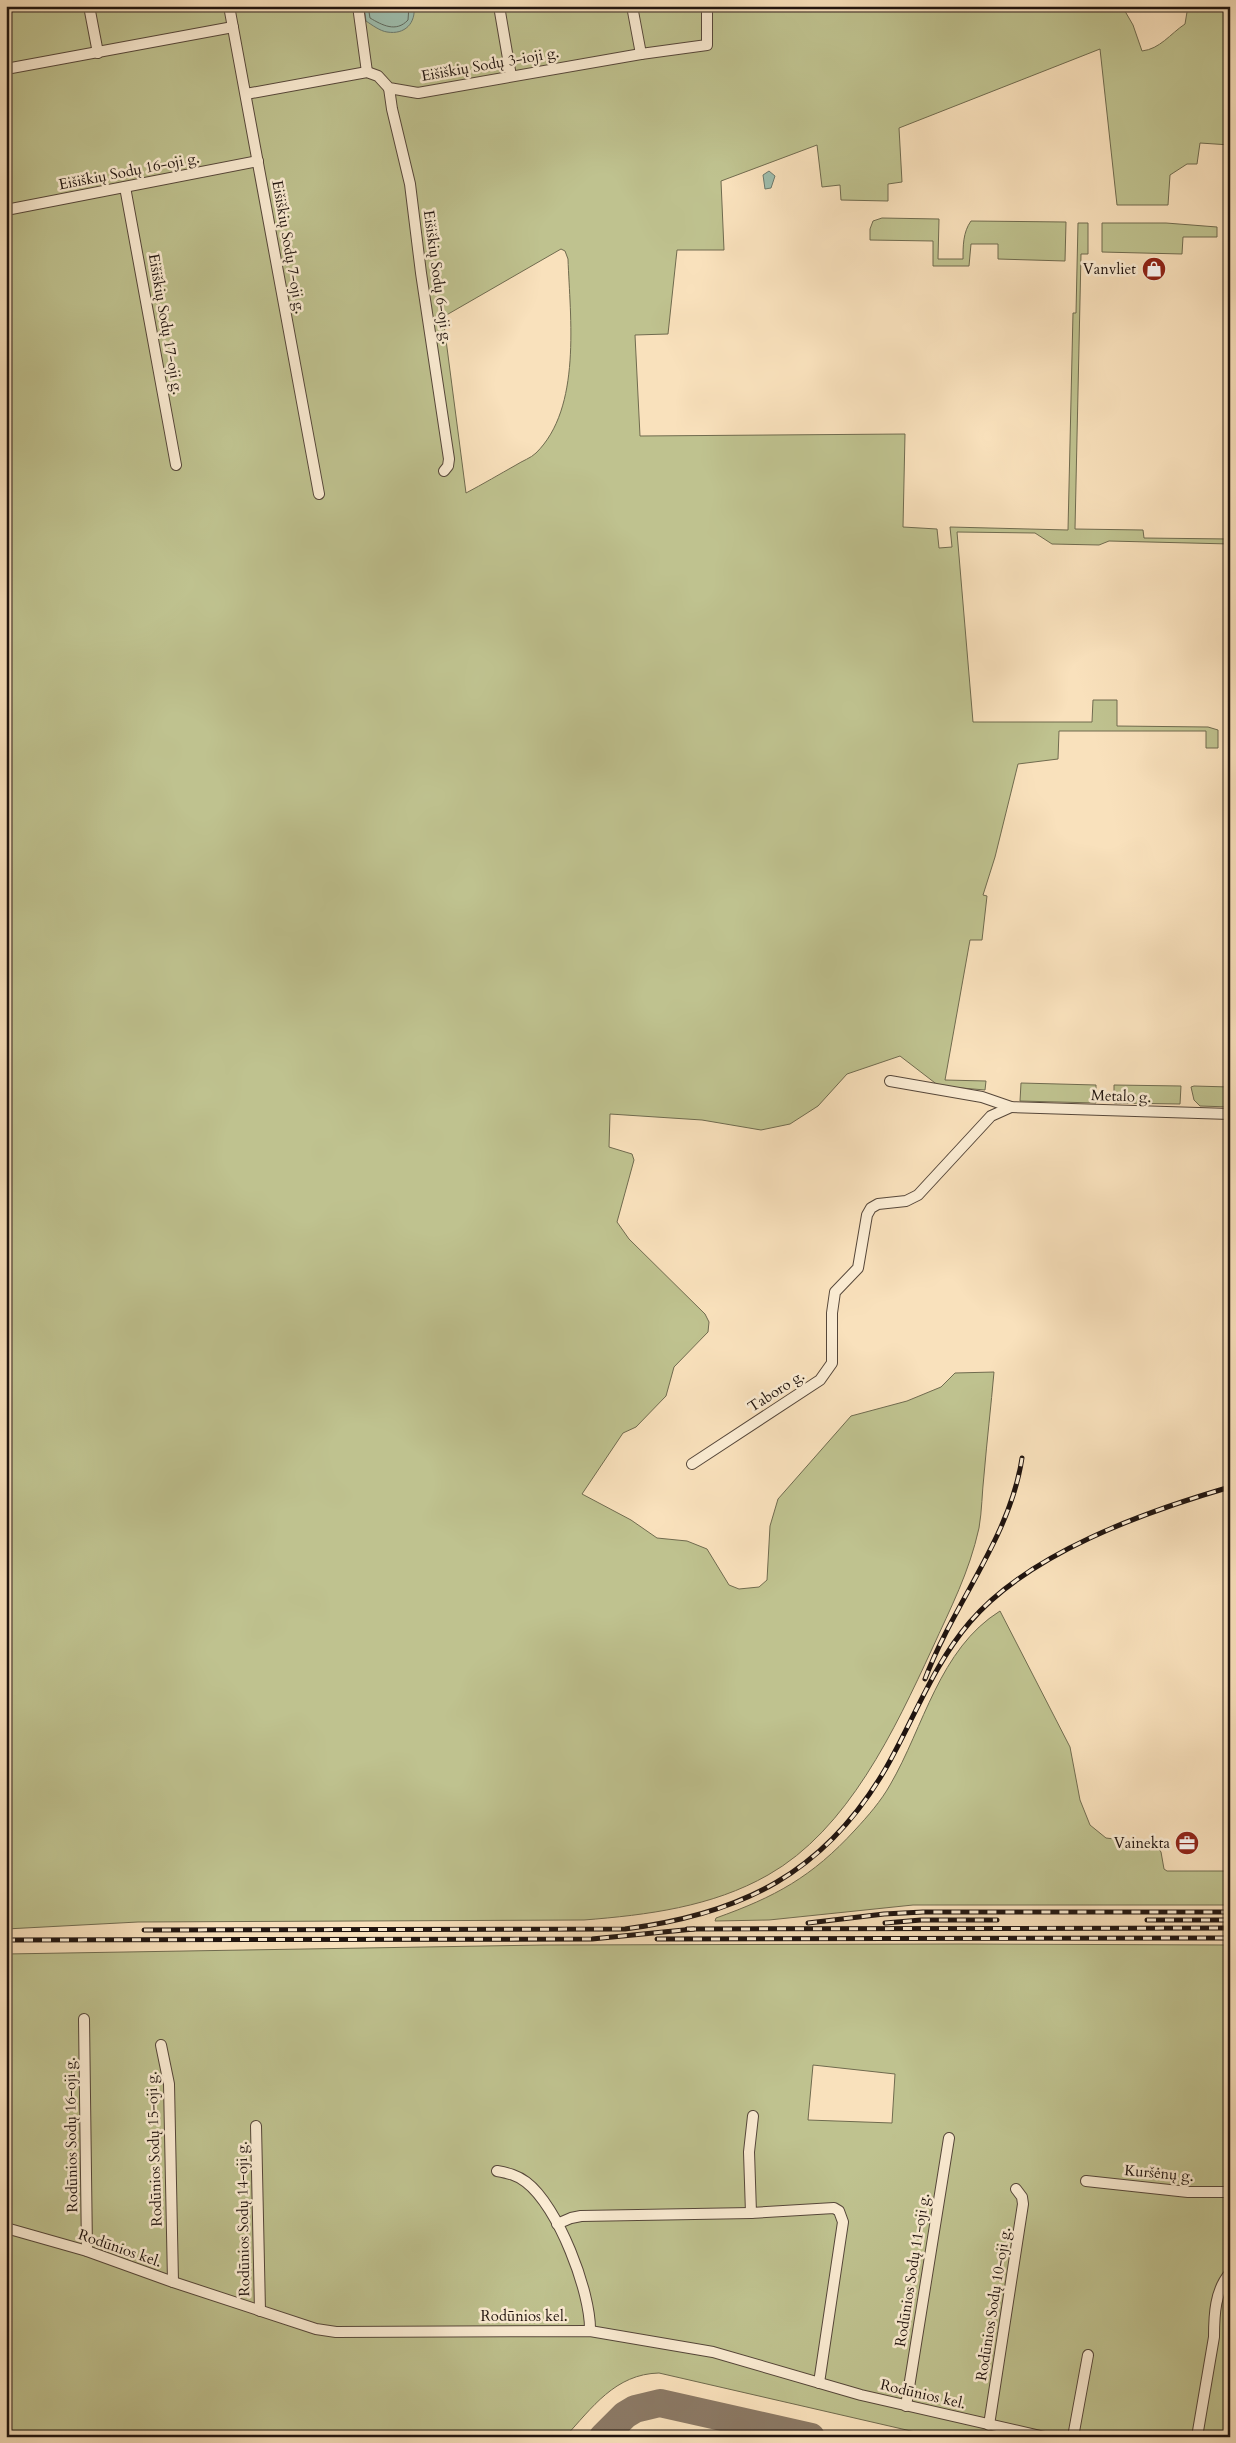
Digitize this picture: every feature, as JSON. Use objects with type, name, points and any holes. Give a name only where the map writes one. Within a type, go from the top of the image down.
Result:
[{"type":"street","points":[[89,6],[98,53]]},
{"type":"street","name":"Eišiškių Sodų 7-oji g.","points":[[229,6],[319,494]]},
{"type":"street","points":[[246,94],[367,72],[358,6]]},
{"type":"street","points":[[499,6],[511,76]]},
{"type":"street","points":[[632,6],[641,54]]},
{"type":"street","name":"Eišiškių Sodų 3-ioji g.","points":[[367,72],[378,76],[389,88],[418,93],[641,54],[707,45],[707,6]]},
{"type":"street","points":[[6,69],[233,27]]},
{"type":"street","name":"Eišiškių Sodų 6-oji g.","points":[[389,88],[390,101],[410,184],[421,273],[449,459],[448,466],[444,471]]},
{"type":"street","name":"Eišiškių Sodų 16-oji g.","points":[[6,210],[258,161]]},
{"type":"street","name":"Eišiškių Sodų 17-oji g.","points":[[126,187],[176,465]]},
{"type":"street","points":[[890,1081],[982,1097],[1011,1107]]},
{"type":"street","name":"Metalo g.","points":[[1011,1107],[1230,1114]]},
{"type":"street","name":"Taboro g.","points":[[692,1464],[710,1454],[820,1380],[832,1363],[832,1313],[835,1292],[858,1268],[867,1215],[878,1204],[906,1201],[918,1195],[991,1116],[1011,1107]]},
{"type":"street","name":"Rodūnios Sodų 16-oji g.","points":[[84,2019],[87,2251]]},
{"type":"street","name":"Rodūnios Sodų 15-oji g.","points":[[161,2045],[169,2084],[173,2282]]},
{"type":"street","points":[[751,2213],[749,2152],[753,2116]]},
{"type":"street","name":"Rodūnios Sodų 14-oji g.","points":[[256,2126],[260,2311]]},
{"type":"street","name":"Rodūnios Sodų 11-oji g.","points":[[906,2406],[949,2138]]},
{"type":"street","points":[[497,2171],[514,2174],[527,2182],[541,2198],[558,2224],[577,2268],[587,2299],[591,2318],[590,2331]]},
{"type":"street","name":"Kuršėnų g.","points":[[1086,2181],[1188,2192],[1230,2192]]},
{"type":"street","name":"Rodūnios Sodų 10-oji g.","points":[[989,2425],[1023,2204],[1022,2198],[1016,2189]]},
{"type":"street","points":[[558,2224],[564,2220],[581,2216],[751,2213],[834,2208],[841,2215],[843,2222],[818,2383]]},
{"type":"street","name":"Rodūnios kel.","points":[[6,2228],[87,2251],[296,2323],[336,2332],[590,2331],[714,2352],[818,2383],[906,2406],[1045,2437]]},
{"type":"street","points":[[1197,2437],[1214,2337],[1214,2321],[1220,2288],[1230,2273]]},
{"type":"street","points":[[1073,2437],[1088,2355]]},
{"type":"green space","points":[[6,6],[1122,6],[1133,25],[1142,51],[1160,44],[1185,24],[1188,6],[1230,6],[1230,145],[1200,143],[1197,164],[1187,164],[1170,175],[1168,205],[1117,205],[1100,49],[899,128],[902,182],[888,184],[888,201],[841,200],[840,185],[822,187],[817,145],[721,181],[724,250],[677,250],[668,334],[635,335],[640,436],[905,434],[903,527],[937,529],[939,548],[952,547],[950,527],[1068,530],[1073,313],[1076,313],[1078,223],[1088,223],[1088,254],[1081,254],[1075,529],[1143,530],[1144,538],[1230,539],[1230,544],[1109,541],[1099,545],[1052,544],[1035,533],[957,532],[973,722],[1092,722],[1093,700],[1117,700],[1117,726],[1208,727],[1218,730],[1218,748],[1206,748],[1206,731],[1059,731],[1058,759],[1018,764],[995,857],[983,895],[987,896],[982,940],[970,940],[945,1080],[986,1081],[985,1090],[939,1086],[900,1056],[847,1074],[818,1106],[790,1124],[761,1130],[702,1120],[610,1114],[609,1147],[632,1154],[634,1160],[617,1222],[629,1239],[705,1314],[709,1322],[708,1332],[674,1367],[666,1396],[636,1427],[623,1433],[582,1494],[631,1520],[657,1538],[687,1541],[707,1549],[729,1585],[739,1589],[759,1587],[767,1580],[770,1526],[778,1499],[851,1416],[907,1401],[941,1387],[955,1373],[994,1372],[980,1522],[970,1560],[953,1604],[918,1680],[885,1744],[866,1775],[845,1805],[822,1832],[796,1856],[768,1875],[747,1886],[679,1908],[584,1920],[138,1922],[6,1929]],"holes":[[[561,249],[565,251],[568,259],[571,334],[567,387],[561,412],[551,434],[534,455],[466,493],[443,317]]]},
{"type":"green space","points":[[882,218],[939,219],[938,259],[963,259],[965,234],[971,221],[1066,222],[1065,261],[998,259],[998,244],[971,244],[969,266],[933,266],[933,241],[870,240],[870,229],[873,221]]},
{"type":"green space","points":[[1102,223],[1166,223],[1217,227],[1217,237],[1183,237],[1182,254],[1102,252]]},
{"type":"green space","points":[[1021,1083],[1096,1085],[1096,1103],[1020,1101]]},
{"type":"green space","points":[[1114,1085],[1181,1086],[1180,1104],[1114,1103]]},
{"type":"green space","points":[[1191,1087],[1230,1087],[1230,1107],[1200,1106],[1194,1100]]},
{"type":"green space","points":[[1000,1611],[1070,1747],[1080,1800],[1090,1825],[1106,1838],[1155,1844],[1161,1852],[1164,1869],[1167,1871],[1230,1871],[1230,1905],[913,1905],[769,1920],[715,1921],[716,1918],[757,1902],[792,1884],[823,1861],[855,1830],[883,1797],[890,1785],[947,1667],[979,1627]]},
{"type":"green space","points":[[544,1945],[1230,1945],[1230,2437],[937,2437],[659,2373],[630,2379],[617,2386],[595,2404],[565,2437],[6,2437],[6,1954]],"holes":[[[813,2065],[895,2074],[892,2123],[808,2120]]]},
{"type":"water","points":[[364,6],[414,6],[413,18],[404,30],[387,32],[366,21]]},
{"type":"water","points":[[769,171],[775,176],[771,188],[765,189],[763,175]]},
{"type":"taxiway","points":[[603,2437],[625,2415],[635,2409],[660,2403],[811,2437]]},
{"type":"railway","points":[[925,1679],[950,1624],[980,1570],[1006,1516],[1016,1487],[1022,1458]]},
{"type":"railway","points":[[144,1930],[625,1929],[667,1922],[707,1912],[743,1899],[776,1882],[807,1861],[836,1835],[862,1804],[886,1768],[945,1656],[970,1622],[995,1597],[1023,1575],[1090,1538],[1161,1509],[1230,1487]]},
{"type":"railway","points":[[808,1923],[884,1914],[923,1912],[1230,1912]]},
{"type":"railway","points":[[885,1923],[921,1920],[997,1920]]},
{"type":"railway","points":[[1147,1920],[1230,1920]]},
{"type":"railway","points":[[687,1929],[1230,1928]]},
{"type":"railway","points":[[6,1940],[592,1939],[694,1929]]},
{"type":"railway","points":[[657,1939],[1230,1938]]},
{"type":"place","name":"Vanvliet","points":[[1154,269]]},
{"type":"place","name":"Vainekta","points":[[1187,1843]]}]
